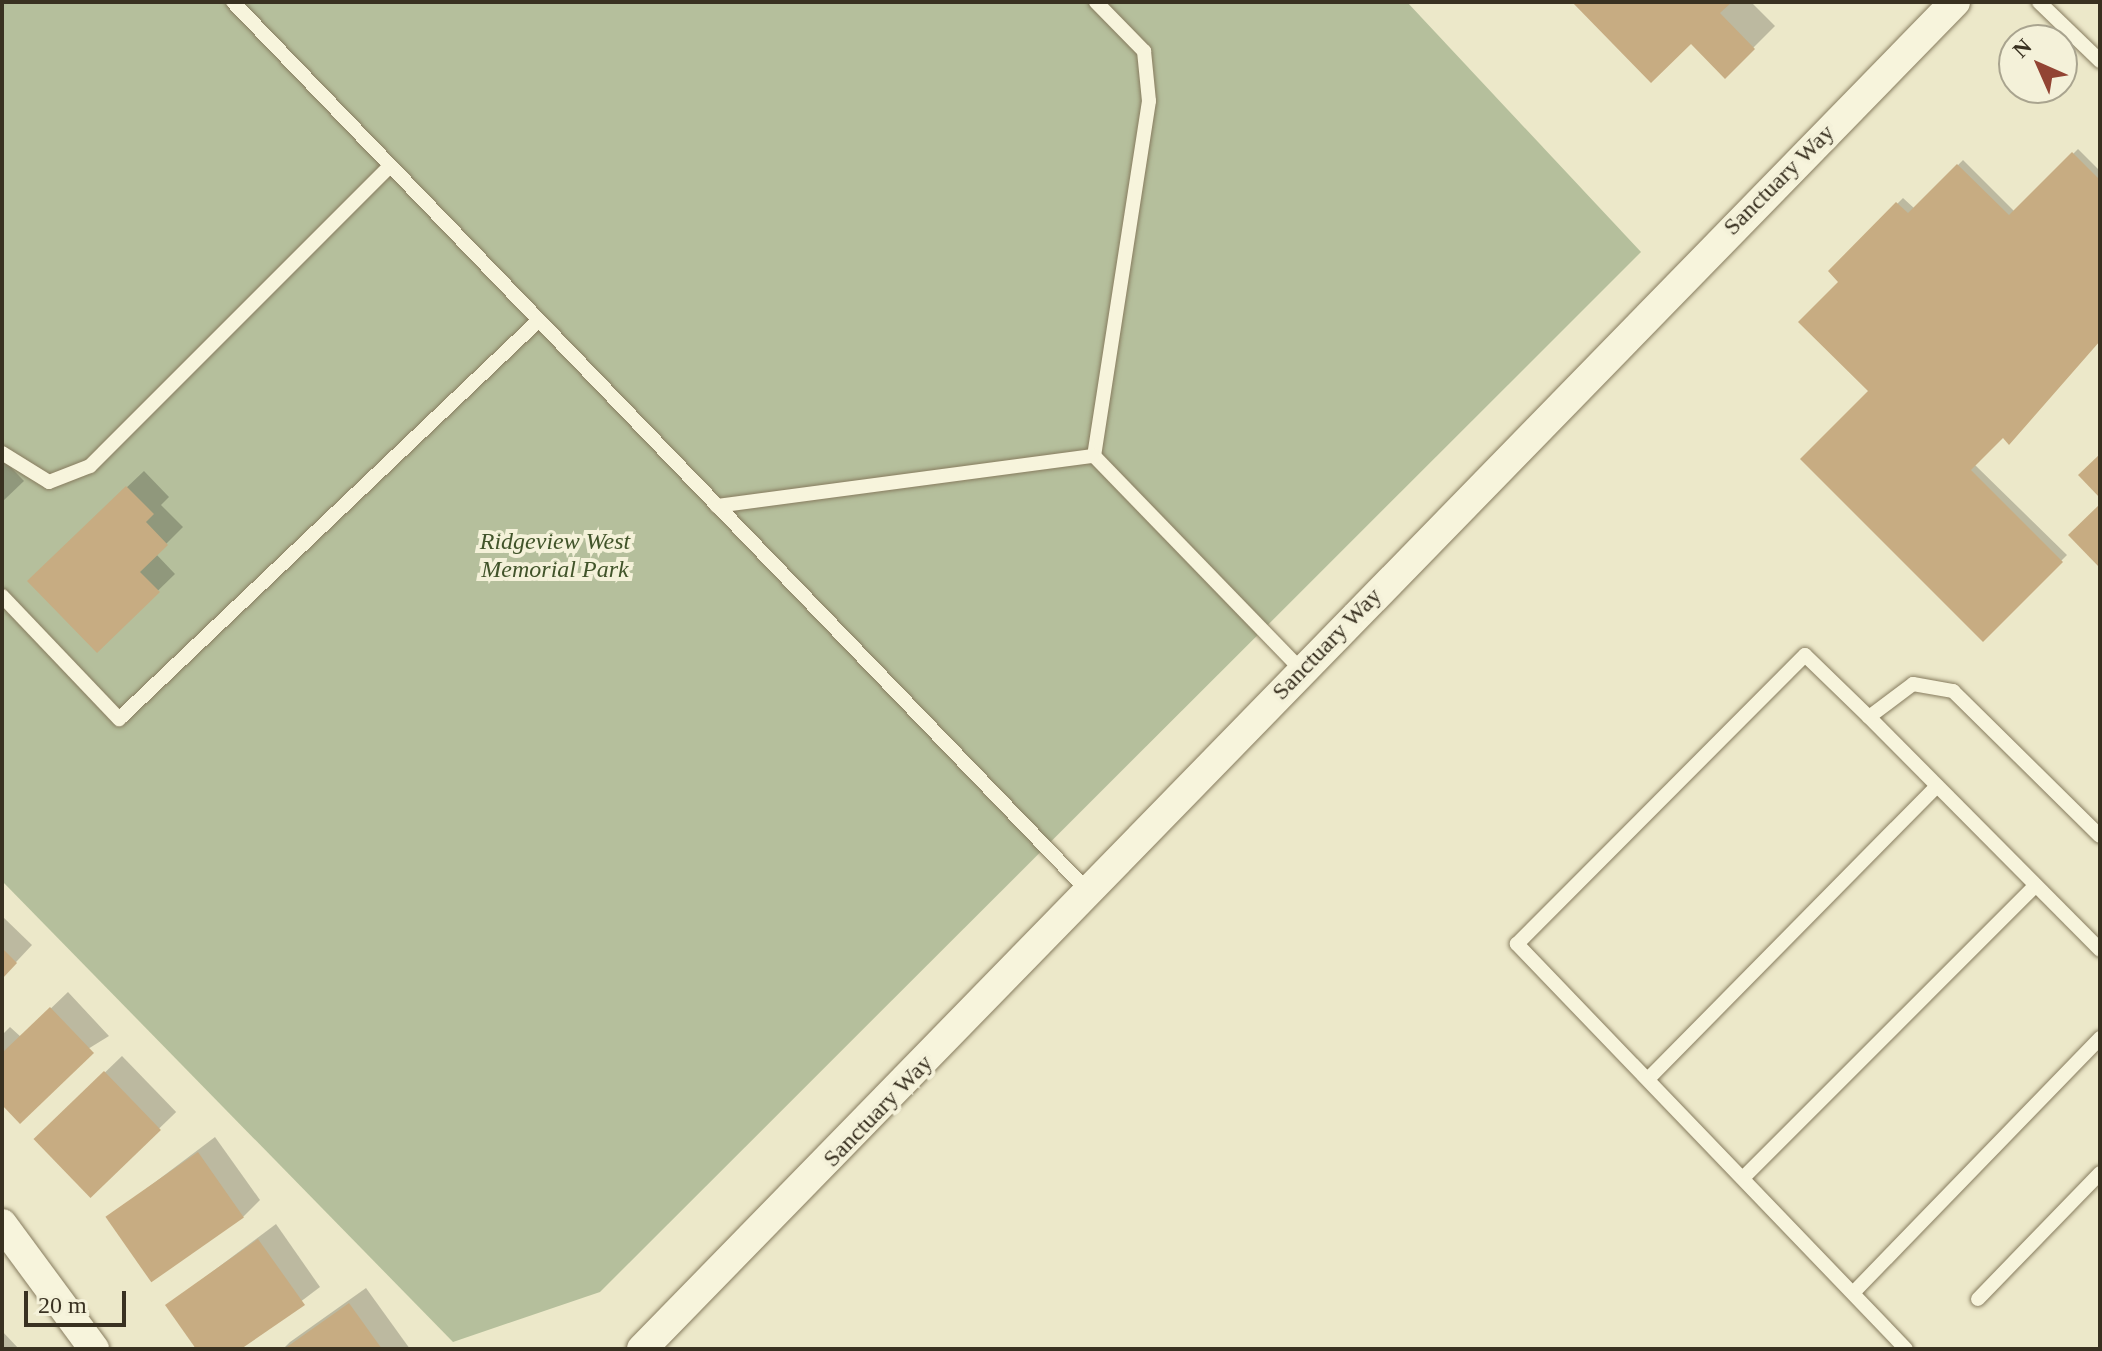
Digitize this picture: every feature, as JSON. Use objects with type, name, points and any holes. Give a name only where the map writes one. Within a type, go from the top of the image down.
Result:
[{"type":"street","name":"Sanctuary Way","points":[[642,1349],[1955,2]]},
{"type":"street","points":[[2,1224],[94,1349]]},
{"type":"lane","points":[[233,2],[1089,892]]},
{"type":"lane","points":[[1094,456],[1149,101],[1144,51],[1096,2]]},
{"type":"lane","points":[[2039,2],[2100,61]]},
{"type":"lane","points":[[2,453],[49,482],[90,466],[390,166]]},
{"type":"lane","points":[[2,596],[119,719],[539,320]]},
{"type":"lane","points":[[717,506],[1094,456]]},
{"type":"lane","points":[[1094,456],[1302,671]]},
{"type":"lane","points":[[1906,1349],[1517,944],[1805,655],[2100,950]]},
{"type":"lane","points":[[1869,717],[1913,684],[1953,691],[2100,836]]},
{"type":"lane","points":[[1649,1078],[1937,786]]},
{"type":"lane","points":[[1743,1178],[2036,885]]},
{"type":"lane","points":[[1853,1293],[2100,1038]]},
{"type":"lane","points":[[1978,1299],[2100,1173]]},
{"type":"green space","name":"Ridgeview West Memorial Park","points":[[2,2],[1407,2],[1641,252],[600,1292],[453,1342],[2,881]]},
{"type":"building","points":[[1572,2],[1732,2],[1720,13],[1755,49],[1725,79],[1691,44],[1651,83]]},
{"type":"building","points":[[2072,152],[2100,180],[2100,341],[2009,445],[2003,438],[1971,470],[2063,562],[1983,642],[1800,459],[1868,391],[1798,322],[1838,282],[1828,271],[1896,202],[1908,213],[1957,164],[2009,215]]},
{"type":"building","points":[[2100,454],[2100,498],[2078,475]]},
{"type":"building","points":[[126,486],[154,514],[146,522],[168,545],[140,572],[160,592],[97,653],[27,581]]},
{"type":"building","points":[[2100,504],[2100,568],[2068,535]]},
{"type":"building","points":[[2,948],[17,963],[2,979]]},
{"type":"building","points":[[50,1007],[94,1053],[20,1124],[2,1105],[2,1053]]},
{"type":"building","points":[[104,1071],[161,1130],[90,1198],[34,1139]]},
{"type":"building","points":[[198,1152],[244,1218],[151,1282],[105,1217]]},
{"type":"building","points":[[258,1239],[305,1305],[241,1349],[196,1349],[165,1305]]},
{"type":"building","points":[[349,1303],[382,1349],[284,1349]]}]
